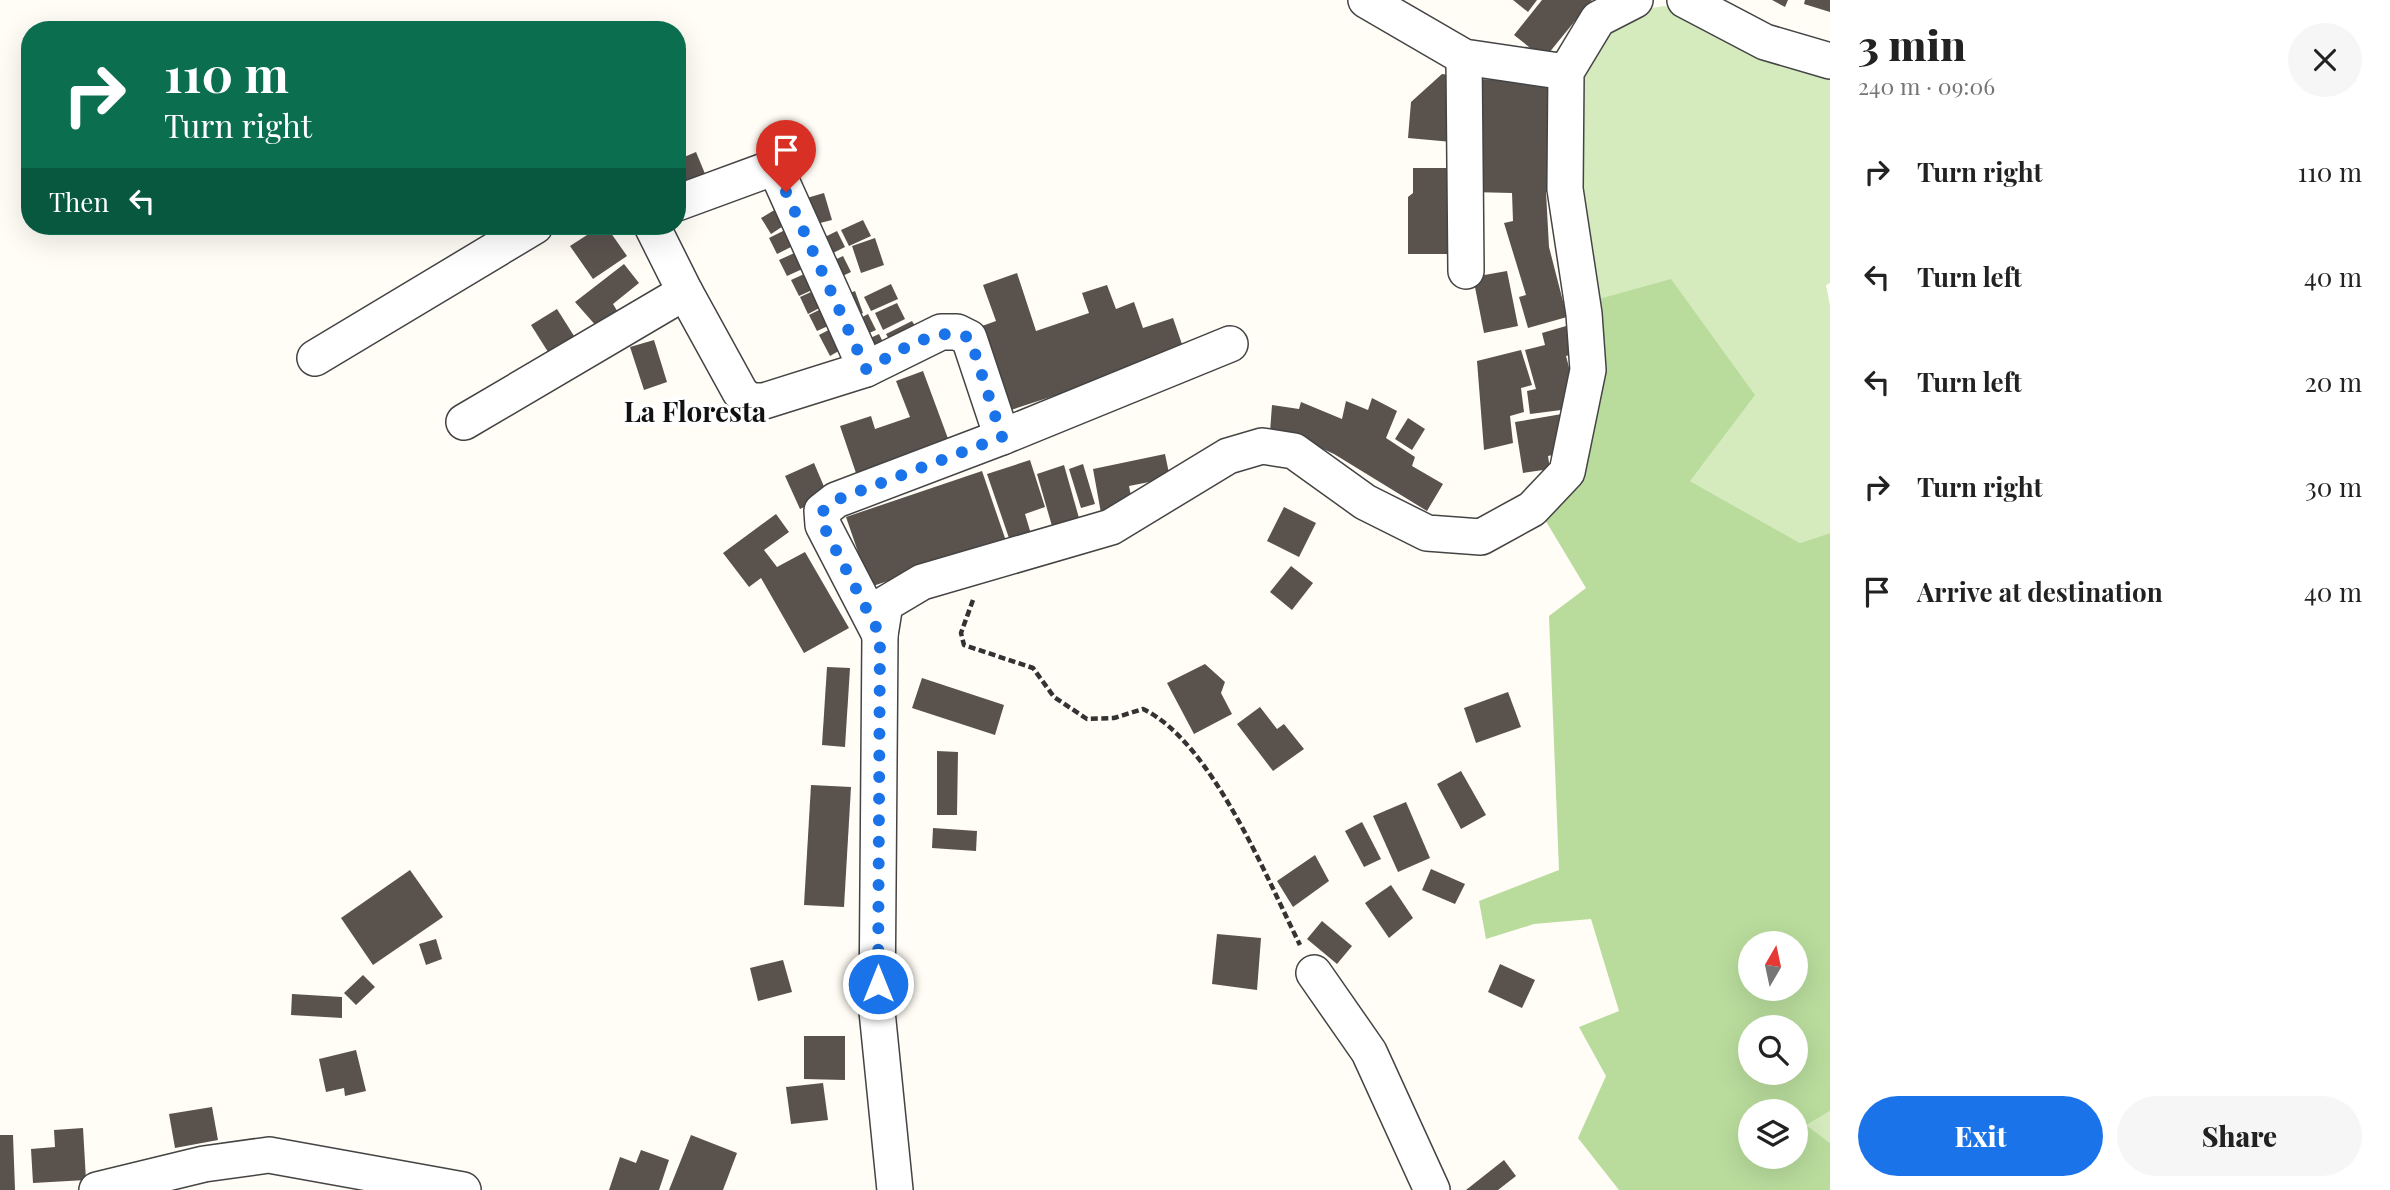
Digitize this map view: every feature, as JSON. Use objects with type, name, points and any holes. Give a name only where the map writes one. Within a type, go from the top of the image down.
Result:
[{"type":"street","points":[[1366,0],[1464,57],[1566,72]]},
{"type":"street","points":[[895,1190],[877,1011],[880,635],[885,604],[922,582],[1111,527],[1228,456],[1262,446],[1294,451],[1365,502],[1427,533],[1480,537],[1532,509],[1567,472],[1588,370],[1584,314],[1565,189],[1566,72],[1598,19],[1635,0]]},
{"type":"street","points":[[1685,0],[1724,11],[1765,42],[1830,61]]},
{"type":"street","points":[[1464,57],[1466,271]]},
{"type":"street","points":[[686,199],[775,167],[866,369]]},
{"type":"street","points":[[314,358],[520,235]]},
{"type":"street","points":[[656,235],[740,392],[750,401],[764,401],[866,369],[941,332],[957,332],[970,338],[1002,437]]},
{"type":"street","points":[[464,422],[685,292]]},
{"type":"street","points":[[880,635],[823,525],[822,512],[836,500],[1002,437],[1230,344]]},
{"type":"street","points":[[1314,973],[1370,1052],[1432,1190]]},
{"type":"street","points":[[97,1190],[204,1164],[269,1154],[463,1190]]},
{"type":"path","points":[[980,565],[978,587],[961,633],[964,645],[1033,668],[1054,697],[1087,719],[1114,718],[1143,709],[1159,716],[1206,767],[1226,796],[1314,973]]},
{"type":"green space","points":[[1664,6],[1692,12],[1830,77],[1830,283],[1826,285],[1830,306],[1830,533],[1800,543],[1690,481],[1592,301],[1576,188],[1578,73],[1607,26],[1640,10]]},
{"type":"green space","points":[[1671,279],[1755,395],[1690,481],[1800,543],[1830,533],[1830,1111],[1808,1124],[1808,1099],[1738,1099],[1738,1169],[1808,1169],[1808,1126],[1830,1143],[1830,1190],[1619,1190],[1578,1138],[1606,1076],[1579,1027],[1619,1011],[1591,919],[1534,924],[1486,939],[1479,901],[1559,870],[1549,616],[1586,588],[1541,513],[1592,301]]},
{"type":"green space","points":[[1830,1111],[1830,1143],[1808,1127],[1808,1123]]},
{"type":"building","points":[[1513,0],[1537,0],[1528,12]]},
{"type":"building","points":[[1542,0],[1592,0],[1544,59],[1514,35]]},
{"type":"building","points":[[1772,0],[1788,0],[1785,7]]},
{"type":"building","points":[[1805,0],[1830,0],[1830,12],[1804,4]]},
{"type":"building","points":[[1442,74],[1458,76],[1452,142],[1408,138],[1411,102]]},
{"type":"building","points":[[1474,79],[1554,81],[1552,192],[1546,192],[1549,247],[1567,317],[1528,328],[1519,297],[1526,295],[1504,223],[1513,221],[1512,193],[1472,192]]},
{"type":"building","points":[[696,152],[708,181],[686,190],[686,156]]},
{"type":"building","points":[[1413,168],[1451,168],[1452,254],[1408,254],[1408,197],[1413,193]]},
{"type":"building","points":[[824,193],[832,220],[808,226],[800,200]]},
{"type":"building","points":[[781,206],[791,221],[771,234],[761,218]]},
{"type":"building","points":[[863,220],[871,236],[849,246],[841,230]]},
{"type":"building","points":[[791,227],[799,243],[777,254],[769,238]]},
{"type":"building","points":[[837,231],[845,247],[823,258],[815,242]]},
{"type":"building","points":[[587,235],[612,235],[627,256],[593,279],[570,246]]},
{"type":"building","points":[[875,238],[884,265],[861,273],[852,246]]},
{"type":"building","points":[[801,250],[809,266],[787,276],[779,260]]},
{"type":"building","points":[[843,256],[851,272],[832,281],[824,265]]},
{"type":"building","points":[[624,264],[639,283],[613,304],[619,314],[598,328],[575,302]]},
{"type":"building","points":[[813,270],[821,286],[799,296],[791,280]]},
{"type":"building","points":[[1507,271],[1518,326],[1484,333],[1473,277]]},
{"type":"building","points":[[1017,273],[1036,331],[1089,313],[1082,293],[1107,285],[1116,309],[1134,302],[1143,328],[1173,318],[1185,353],[1011,410],[982,326],[996,321],[983,285]]},
{"type":"building","points":[[891,284],[898,299],[871,311],[864,297]]},
{"type":"building","points":[[822,287],[829,303],[808,314],[800,297]]},
{"type":"building","points":[[855,291],[863,313],[850,317],[839,297]]},
{"type":"building","points":[[897,303],[905,319],[883,330],[875,313]]},
{"type":"building","points":[[831,304],[839,321],[817,331],[809,315]]},
{"type":"building","points":[[557,309],[581,347],[555,363],[531,325]]},
{"type":"building","points":[[868,314],[876,330],[858,338],[851,323]]},
{"type":"building","points":[[912,321],[920,334],[894,348],[886,334]]},
{"type":"building","points":[[840,324],[851,344],[830,356],[819,335]]},
{"type":"building","points":[[1573,324],[1580,352],[1566,356],[1572,379],[1569,409],[1530,414],[1527,391],[1536,389],[1525,350],[1545,345],[1542,333]]},
{"type":"building","points":[[879,334],[887,350],[857,344]]},
{"type":"building","points":[[654,340],[667,382],[644,390],[630,347]]},
{"type":"building","points":[[1521,350],[1532,385],[1521,388],[1524,412],[1510,416],[1513,443],[1484,450],[1477,361]]},
{"type":"building","points":[[923,371],[950,444],[857,476],[840,426],[871,416],[875,429],[910,417],[896,381]]},
{"type":"building","points":[[1372,398],[1397,411],[1386,438],[1415,457],[1412,466],[1443,484],[1427,511],[1334,454],[1299,438],[1270,432],[1272,405],[1299,409],[1301,402],[1342,419],[1346,401],[1368,410]]},
{"type":"building","points":[[1562,414],[1558,454],[1548,456],[1550,469],[1523,473],[1515,422]]},
{"type":"building","points":[[1408,418],[1425,429],[1412,450],[1395,439]]},
{"type":"building","points":[[1165,454],[1170,478],[1129,486],[1133,506],[1101,513],[1093,469]]},
{"type":"building","points":[[1030,460],[1045,507],[1025,514],[1031,534],[1010,541],[987,474]]},
{"type":"building","points":[[814,463],[828,496],[800,509],[785,476]]},
{"type":"building","points":[[1083,464],[1095,504],[1081,508],[1069,469]]},
{"type":"building","points":[[1064,465],[1079,518],[1052,526],[1037,474]]},
{"type":"building","points":[[982,471],[1006,541],[870,587],[846,517]]},
{"type":"building","points":[[1284,507],[1316,523],[1299,557],[1267,541]]},
{"type":"building","points":[[776,514],[789,532],[764,550],[777,567],[805,552],[849,628],[804,653],[761,578],[749,587],[723,553]]},
{"type":"building","points":[[1291,566],[1313,583],[1292,610],[1270,592]]},
{"type":"building","points":[[1205,664],[1225,682],[1221,693],[1232,714],[1194,734],[1167,683]]},
{"type":"building","points":[[827,667],[850,668],[845,747],[822,745]]},
{"type":"building","points":[[922,678],[1004,705],[995,735],[912,708]]},
{"type":"building","points":[[1508,692],[1521,727],[1476,743],[1464,708]]},
{"type":"building","points":[[1260,707],[1277,729],[1284,724],[1304,749],[1273,771],[1237,724]]},
{"type":"building","points":[[937,751],[958,752],[957,815],[937,815]]},
{"type":"building","points":[[1461,771],[1486,815],[1461,829],[1437,784]]},
{"type":"building","points":[[811,785],[851,787],[844,907],[804,905]]},
{"type":"building","points":[[1406,802],[1430,858],[1398,872],[1373,816]]},
{"type":"building","points":[[1362,822],[1381,859],[1364,867],[1345,831]]},
{"type":"building","points":[[933,828],[977,831],[976,851],[932,848]]},
{"type":"building","points":[[1315,855],[1329,881],[1293,907],[1277,881]]},
{"type":"building","points":[[1431,869],[1465,884],[1455,904],[1422,890]]},
{"type":"building","points":[[410,870],[443,917],[373,965],[341,918]]},
{"type":"building","points":[[1391,885],[1413,918],[1389,938],[1365,903]]},
{"type":"building","points":[[1322,921],[1352,946],[1337,964],[1307,939]]},
{"type":"building","points":[[1217,934],[1261,938],[1257,990],[1212,984]]},
{"type":"building","points":[[436,939],[442,959],[426,965],[419,944]]},
{"type":"building","points":[[783,960],[792,992],[758,1001],[750,968]]},
{"type":"building","points":[[1500,964],[1535,980],[1522,1008],[1488,992]]},
{"type":"building","points":[[363,975],[375,987],[356,1005],[344,993]]},
{"type":"building","points":[[292,994],[342,997],[342,1018],[291,1015]]},
{"type":"building","points":[[804,1036],[845,1036],[845,1080],[804,1079]]},
{"type":"building","points":[[356,1050],[366,1091],[345,1096],[344,1088],[326,1092],[319,1059]]},
{"type":"building","points":[[823,1083],[828,1120],[791,1124],[786,1087]]},
{"type":"building","points":[[212,1107],[218,1140],[175,1148],[169,1114]]},
{"type":"building","points":[[83,1128],[86,1180],[33,1183],[31,1149],[55,1147],[54,1130]]},
{"type":"building","points":[[0,1135],[13,1135],[15,1190],[0,1190]]},
{"type":"building","points":[[691,1135],[737,1153],[723,1190],[669,1190]]},
{"type":"building","points":[[641,1150],[669,1160],[659,1190],[609,1190],[620,1157],[636,1163]]},
{"type":"building","points":[[1504,1160],[1516,1176],[1498,1190],[1466,1190]]},
{"type":"district","name":"La Floresta","points":[[695,412]]},
{"type":"route","points":[[786,192],[866,369],[941,332],[957,332],[970,338],[1002,437],[836,500],[822,512],[823,525],[880,635],[878,984]]}]
